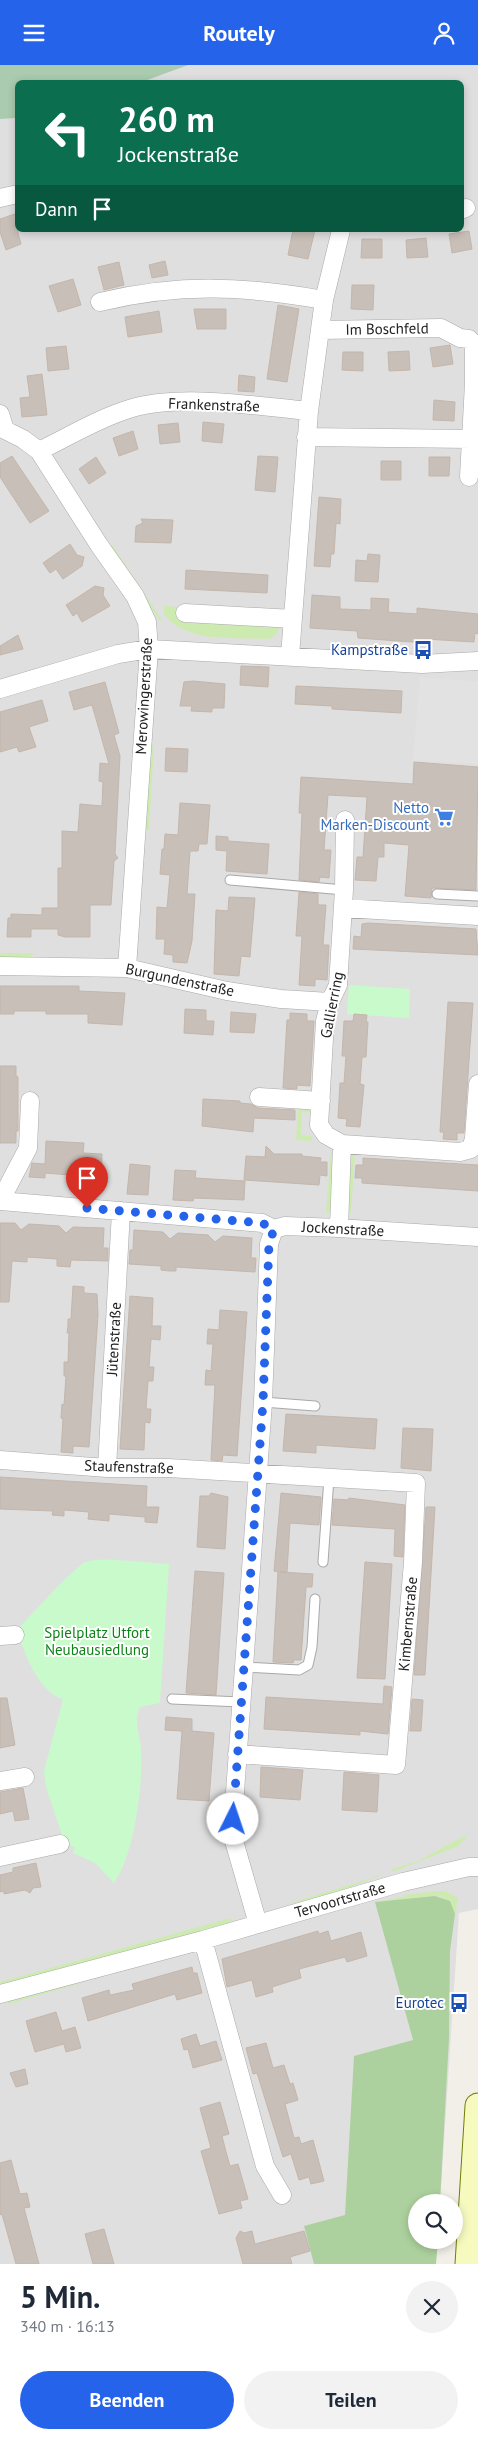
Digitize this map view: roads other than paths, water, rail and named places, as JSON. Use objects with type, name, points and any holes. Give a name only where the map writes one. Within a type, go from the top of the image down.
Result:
[{"type":"main road","points":[[468,2264],[478,2106]]},
{"type":"street","points":[[0,198],[15,195]]},
{"type":"street","points":[[290,656],[308,411],[324,300],[341,232]]},
{"type":"street","points":[[100,302],[164,290],[207,288],[272,291],[324,300]]},
{"type":"street","name":"Im Boschfeld","points":[[320,330],[441,328],[460,338],[470,339],[475,350],[469,477]]},
{"type":"street","name":"Frankenstraße","points":[[39,451],[97,422],[129,409],[150,404],[171,402],[207,403],[308,411]]},
{"type":"street","name":"Merowingerstraße","points":[[2,425],[39,451],[135,596],[147,622],[149,649],[128,968]]},
{"type":"street","points":[[306,437],[471,439]]},
{"type":"street","points":[[185,613],[293,619]]},
{"type":"street","points":[[0,689],[118,654],[149,649],[445,664],[478,668]]},
{"type":"street","points":[[445,664],[478,661]]},
{"type":"street","name":"Gallierring","points":[[342,1144],[326,1135],[319,1125],[325,1021],[330,1002],[338,985],[344,890],[345,820]]},
{"type":"street","points":[[343,908],[478,916]]},
{"type":"street","name":"Burgundenstraße","points":[[0,966],[128,968],[227,991],[281,999],[330,1002]]},
{"type":"street","points":[[339,1228],[342,1144],[460,1152],[471,1149],[474,1138],[478,1084]]},
{"type":"street","points":[[258,1097],[321,1101]]},
{"type":"street","points":[[0,1196],[7,1189],[28,1148],[30,1101]]},
{"type":"street","name":"Jockenstraße","points":[[0,1201],[262,1223],[274,1229],[285,1226],[339,1228],[478,1237]]},
{"type":"street","name":"Jütenstraße","points":[[107,1468],[121,1211]]},
{"type":"street","points":[[258,1924],[232,1834],[263,1402],[269,1244],[274,1229]]},
{"type":"street","name":"Staufenstraße","points":[[0,1460],[107,1468],[168,1468],[258,1475]]},
{"type":"street","name":"Kimbernstraße","points":[[237,1754],[396,1765],[413,1562],[416,1483],[258,1475]]},
{"type":"street","points":[[0,1781],[25,1777]]},
{"type":"street","points":[[0,1857],[60,1844]]},
{"type":"street","name":"Tervoortstraße","points":[[0,1994],[203,1940],[403,1882],[468,1867],[478,1867]]},
{"type":"street","points":[[203,1940],[265,2166],[282,2195]]},
{"type":"lane","points":[[230,879],[344,890]]},
{"type":"lane","points":[[437,894],[478,896]]},
{"type":"lane","points":[[263,1402],[315,1406]]},
{"type":"lane","points":[[323,1562],[329,1478]]},
{"type":"lane","points":[[244,1667],[298,1670],[308,1665],[311,1658],[315,1599]]},
{"type":"lane","points":[[172,1699],[241,1702]]},
{"type":"place","name":"Kampstraße","points":[[423,650]]},
{"type":"place","name":"Netto Marken-Discount","points":[[444,817]]},
{"type":"place","name":"Eurotec","points":[[459,2003]]},
{"type":"park label","name":"Spielplatz Utfort Neubausiedlung","points":[[97,1642]]}]
